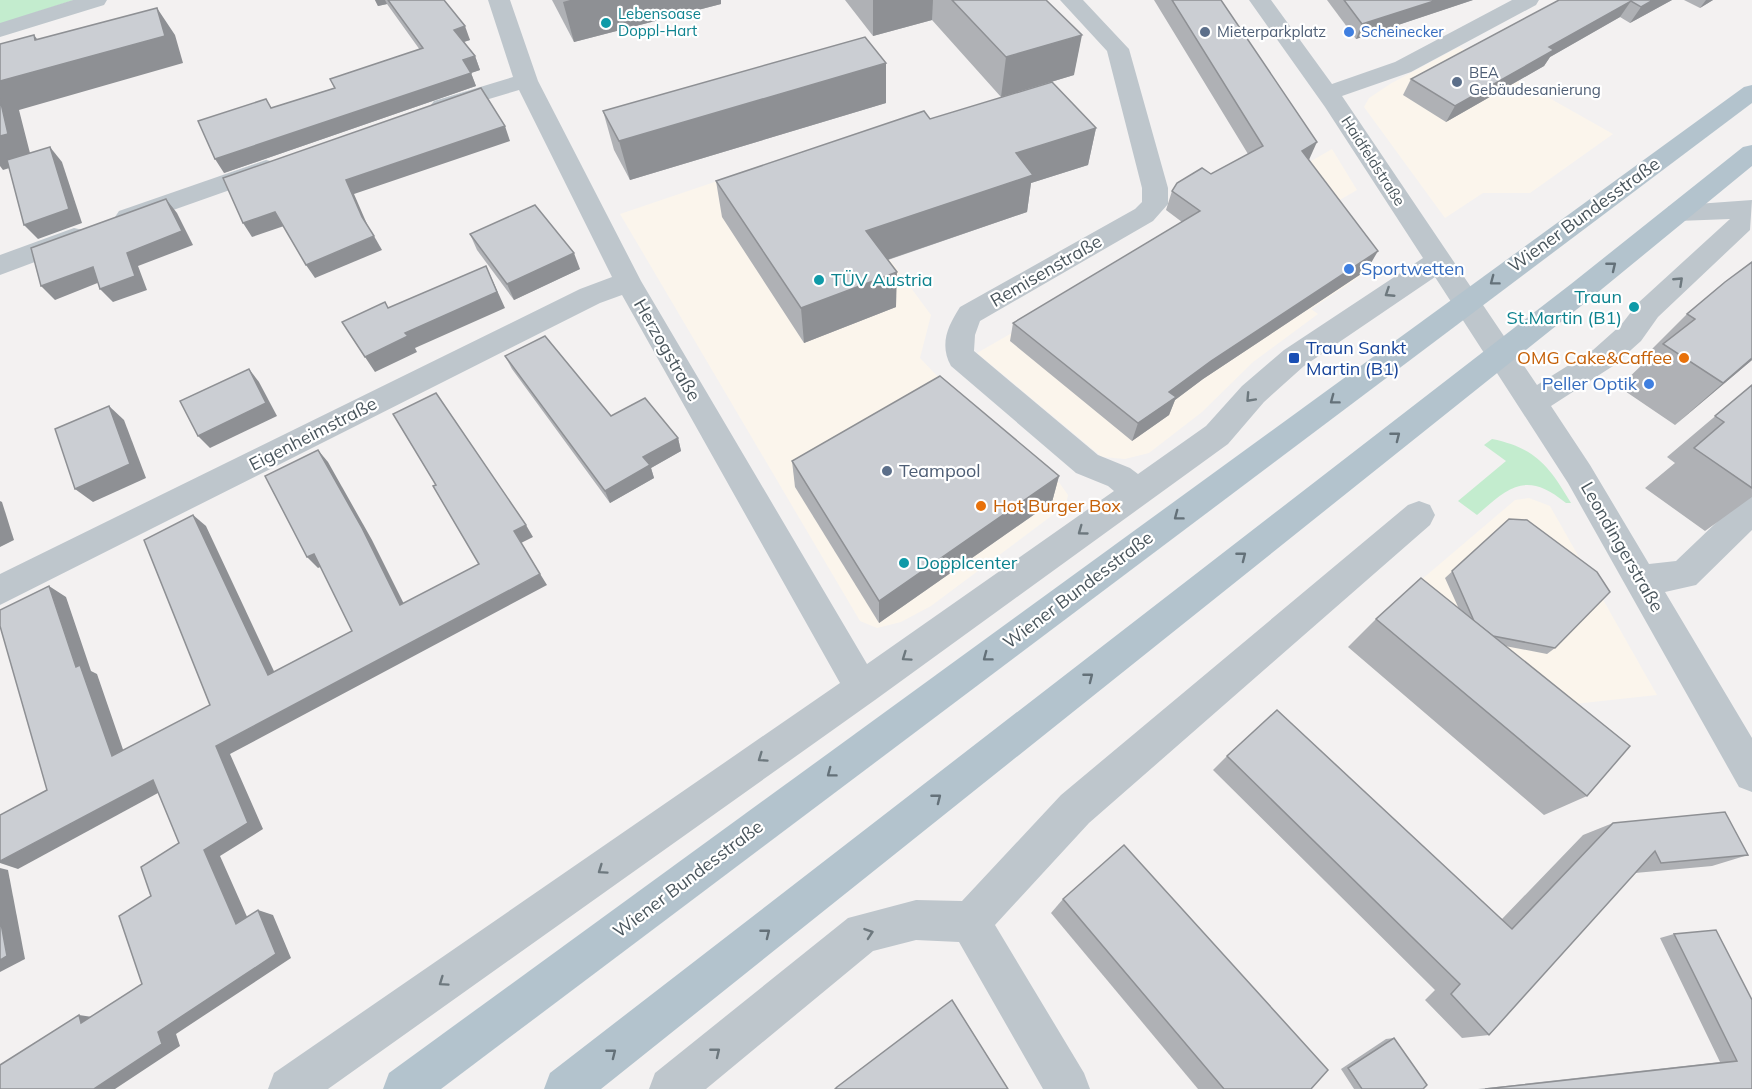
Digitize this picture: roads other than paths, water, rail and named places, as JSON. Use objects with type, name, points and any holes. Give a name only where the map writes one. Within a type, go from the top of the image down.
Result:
[{"type":"main road","name":"Wiener Bundesstraße","points":[[566,1089],[1482,328],[1752,92]]},
{"type":"main road","name":"Wiener Bundesstraße","points":[[405,1089],[1482,328],[1678,212],[1752,153]]},
{"type":"street","points":[[0,30],[96,0]]},
{"type":"street","name":"Herzogstraße","points":[[499,0],[526,81],[628,282],[861,688]]},
{"type":"street","name":"Remisenstraße","points":[[1071,0],[1118,49],[1155,188],[1155,204],[1144,215],[970,314],[960,331],[958,345],[961,358],[1087,464],[1119,477],[1136,492]]},
{"type":"street","name":"Haidfeldstraße","points":[[1260,0],[1328,92],[1482,328]]},
{"type":"street","points":[[1328,92],[1345,90],[1377,78],[1528,0]]},
{"type":"street","points":[[422,113],[500,87],[526,81]]},
{"type":"street","points":[[0,265],[285,162]]},
{"type":"street","points":[[1678,212],[1752,209]]},
{"type":"street","points":[[1532,402],[1603,358],[1631,333],[1647,310],[1741,224],[1752,209]]},
{"type":"street","points":[[290,1089],[1217,435],[1253,394],[1293,358],[1438,261]]},
{"type":"street","name":"Eigenheimstraße","points":[[0,590],[590,296],[628,282]]},
{"type":"street","name":"Leondingerstraße","points":[[1482,328],[1580,474],[1752,774]]},
{"type":"street","points":[[1641,580],[1684,575],[1752,508]]},
{"type":"street","points":[[670,1089],[863,933],[916,920],[970,922],[1075,809],[1419,515]]},
{"type":"street","points":[[970,922],[1068,1089]]},
{"type":"place","name":"Lebensoase Doppl-Hart","points":[[606,23]]},
{"type":"place","name":"Mieterparkplatz","points":[[1205,32]]},
{"type":"place","name":"Scheinecker","points":[[1349,32]]},
{"type":"place","name":"BEA Gebäudesanierung","points":[[1457,82]]},
{"type":"place","name":"Sportwetten","points":[[1349,269]]},
{"type":"place","name":"TÜV Austria","points":[[819,280]]},
{"type":"place","name":"Traun St.Martin (B1)","points":[[1634,307]]},
{"type":"place","name":"Traun Sankt Martin (B1)","points":[[1294,358]]},
{"type":"place","name":"OMG Cake&Caffee","points":[[1684,358]]},
{"type":"place","name":"Peller Optik","points":[[1649,384]]},
{"type":"place","name":"Teampool","points":[[887,471]]},
{"type":"place","name":"Hot Burger Box","points":[[981,506]]},
{"type":"place","name":"Dopplcenter","points":[[904,563]]}]
